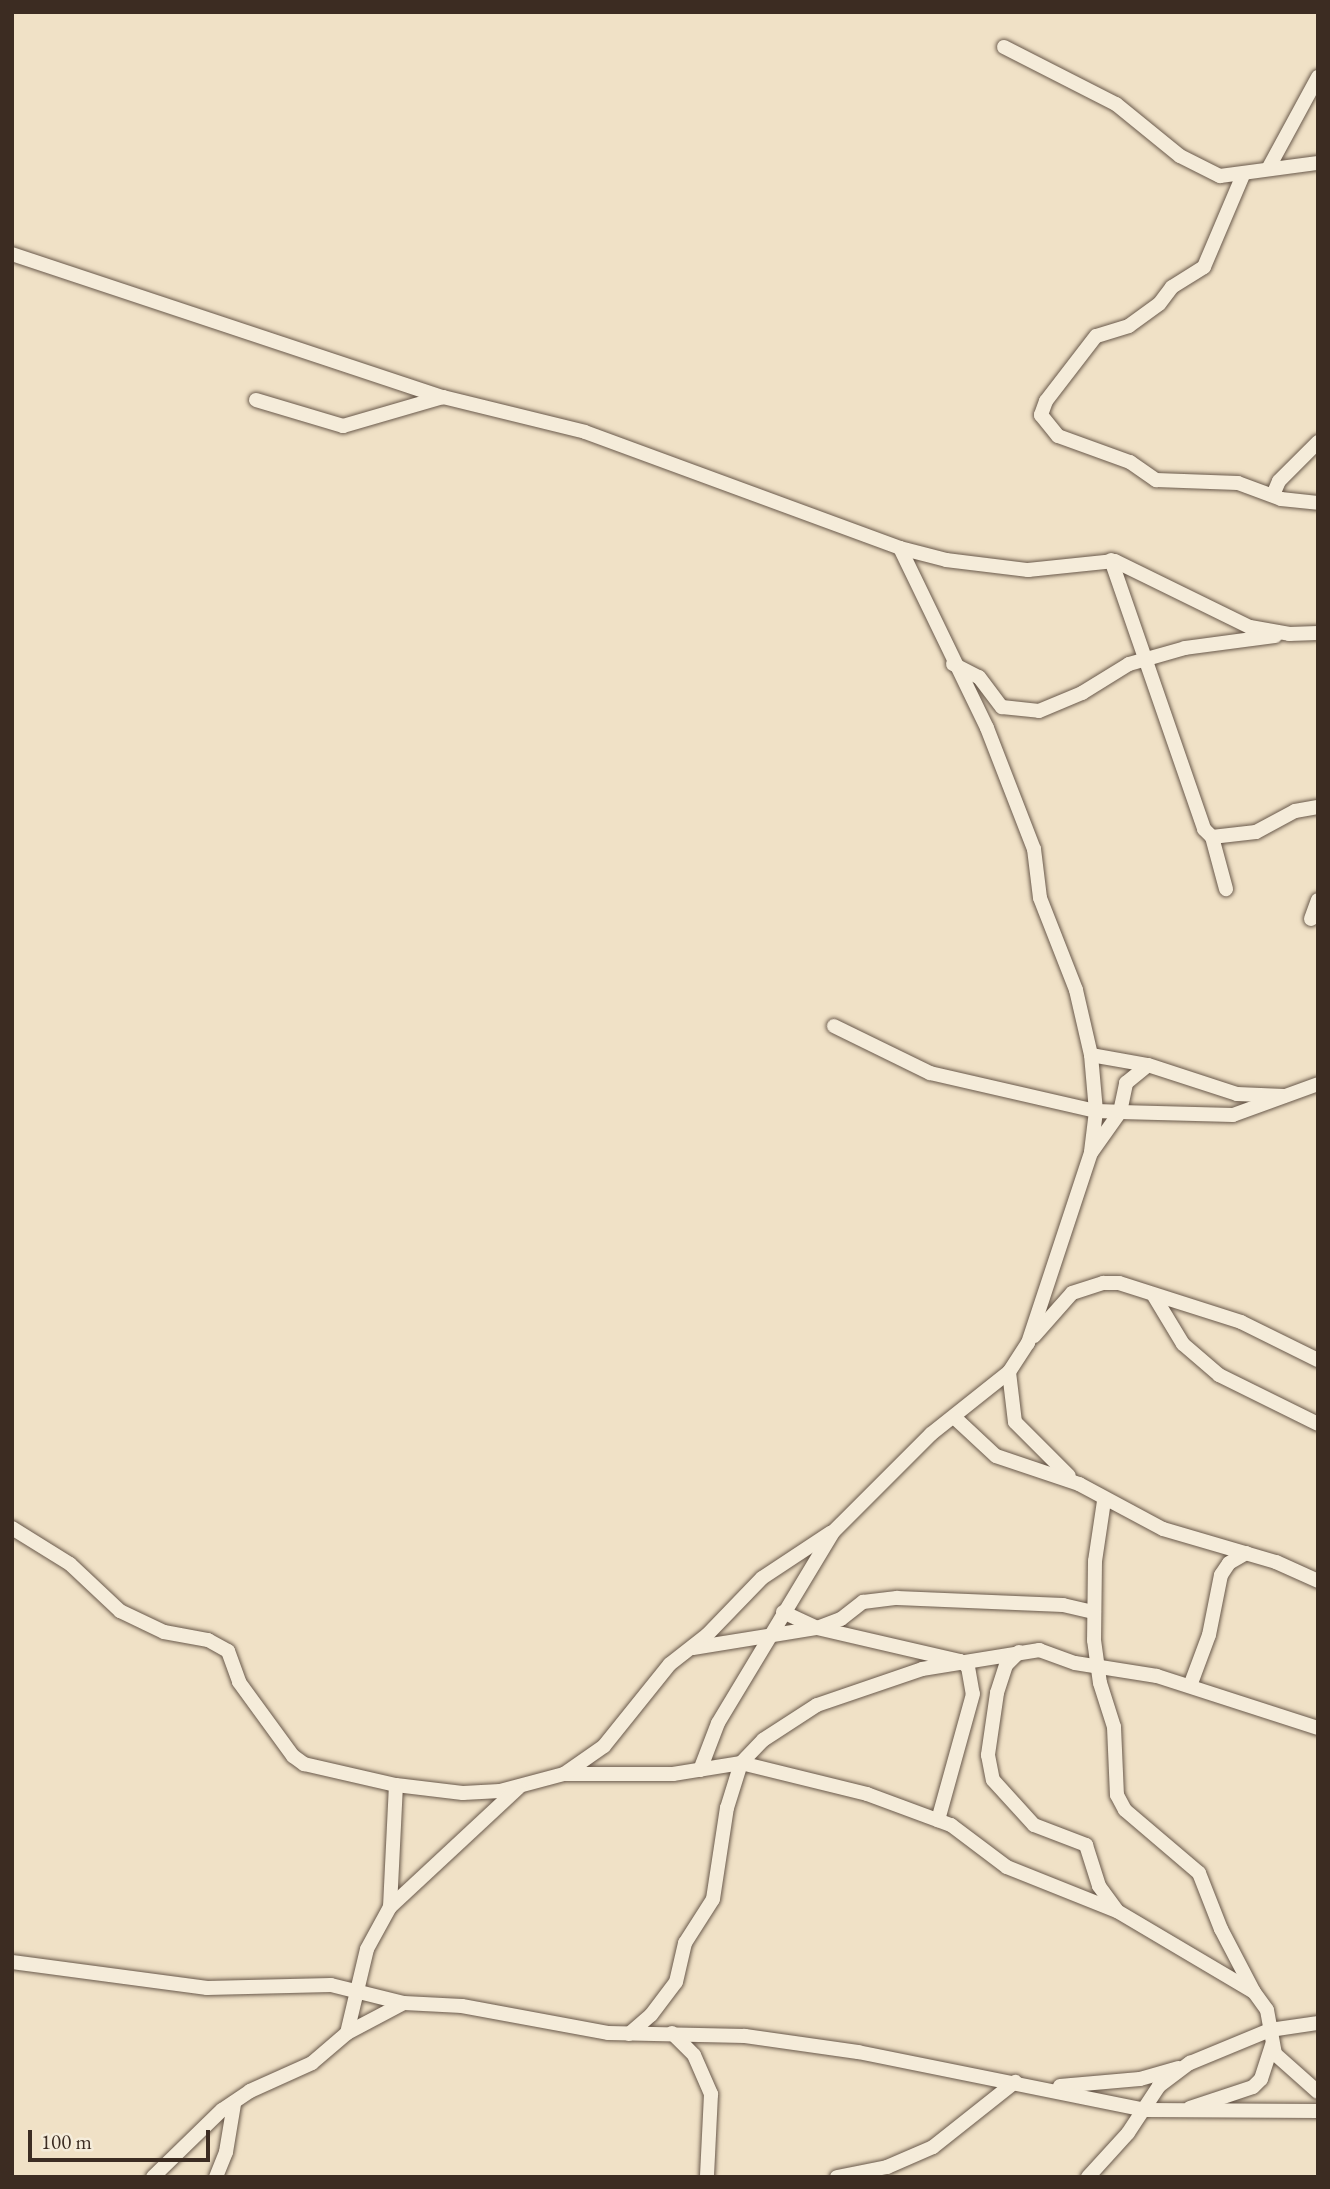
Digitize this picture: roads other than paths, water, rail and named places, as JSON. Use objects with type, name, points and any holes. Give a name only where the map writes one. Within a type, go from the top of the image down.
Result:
[{"type":"street","points":[[1004,47],[1116,104],[1180,156],[1220,176],[1318,163]]},
{"type":"street","points":[[1268,169],[1318,76]]},
{"type":"street","points":[[1243,175],[1204,267],[1172,287],[1159,304],[1129,326],[1096,335],[1046,401],[1041,415],[1058,436],[1130,462],[1156,480],[1238,483],[1273,495],[1318,503]]},
{"type":"street","points":[[12,254],[443,397],[585,432],[900,548],[946,559],[1028,570],[1111,560],[1126,564],[1203,607],[1250,627],[1289,634]]},
{"type":"street","points":[[256,400],[343,426],[443,397]]},
{"type":"street","points":[[1273,495],[1279,481],[1318,442]]},
{"type":"street","points":[[900,548],[953,664],[987,728],[1022,815],[1034,849],[1040,898],[1076,990],[1091,1055],[1096,1111],[1091,1153],[1028,1343]]},
{"type":"street","points":[[1111,560],[1204,829],[1212,837],[1226,889]]},
{"type":"street","points":[[953,664],[979,677],[1002,707],[1039,711],[1082,692],[1116,669],[1146,659],[1222,642],[1289,634],[1311,633],[1318,642]]},
{"type":"street","points":[[1212,837],[1256,832],[1295,811],[1318,807]]},
{"type":"street","points":[[1311,919],[1318,900]]},
{"type":"street","points":[[834,1026],[930,1073],[1096,1111],[1233,1115],[1293,1097],[1318,1084]]},
{"type":"street","points":[[1091,1055],[1148,1065],[1237,1094],[1293,1097]]},
{"type":"street","points":[[1091,1153],[1120,1112],[1126,1083],[1148,1065]]},
{"type":"street","points":[[564,1774],[604,1746],[663,1671],[693,1648],[762,1578],[834,1531],[931,1434],[1009,1372],[1028,1343],[1062,1301],[1089,1286],[1119,1283],[1241,1322],[1318,1360]]},
{"type":"street","points":[[1154,1296],[1183,1344],[1219,1375],[1318,1424]]},
{"type":"street","points":[[1009,1372],[1015,1422],[1079,1484],[1104,1501],[1163,1529],[1246,1553],[1318,1581]]},
{"type":"street","points":[[954,1417],[996,1456],[1079,1484]]},
{"type":"street","points":[[1104,1501],[1094,1612],[1096,1666],[1112,1713],[1119,1803],[1199,1873],[1220,1929],[1254,1992],[1267,2010],[1275,2054],[1318,2092]]},
{"type":"street","points":[[12,1528],[70,1564],[120,1611],[164,1632],[208,1640],[228,1651],[239,1682],[293,1756],[304,1764],[396,1786],[463,1793],[519,1787],[564,1774],[699,1770],[741,1763],[826,1782],[938,1819],[1026,1876],[1117,1912],[1254,1992]]},
{"type":"street","points":[[699,1770],[718,1723],[766,1639],[834,1531]]},
{"type":"street","points":[[1189,1686],[1209,1635],[1221,1574],[1229,1563],[1246,1553]]},
{"type":"street","points":[[693,1648],[766,1639],[817,1628],[841,1619],[863,1602],[897,1598],[1063,1605],[1094,1612]]},
{"type":"street","points":[[783,1612],[817,1628],[960,1661],[971,1674],[973,1694],[938,1819]]},
{"type":"street","points":[[629,2034],[651,2015],[676,1982],[685,1943],[713,1899],[727,1808],[741,1763],[762,1740],[817,1705],[960,1661],[1021,1651],[1048,1652],[1096,1666],[1189,1686],[1318,1728]]},
{"type":"street","points":[[1021,1651],[1006,1665],[997,1693],[988,1755],[993,1780],[1034,1825],[1086,1845],[1098,1886],[1117,1912]]},
{"type":"street","points":[[390,1908],[396,1786]]},
{"type":"street","points":[[347,2033],[367,1949],[390,1908],[519,1787]]},
{"type":"street","points":[[12,1962],[173,1985],[331,1984],[404,2003],[462,2006],[629,2034],[745,2036],[845,2050],[1146,2110],[1318,2111]]},
{"type":"street","points":[[153,2177],[234,2104],[329,2053],[347,2033],[404,2003]]},
{"type":"street","points":[[1043,2088],[1140,2079],[1318,2023]]},
{"type":"street","points":[[672,2033],[694,2055],[710,2094],[707,2177]]},
{"type":"street","points":[[1180,2111],[1252,2087],[1261,2079],[1271,2038]]},
{"type":"street","points":[[1088,2177],[1146,2110],[1159,2086],[1186,2066]]},
{"type":"street","points":[[837,2177],[887,2167],[933,2147],[1015,2082]]},
{"type":"street","points":[[216,2177],[226,2152],[234,2104]]}]
